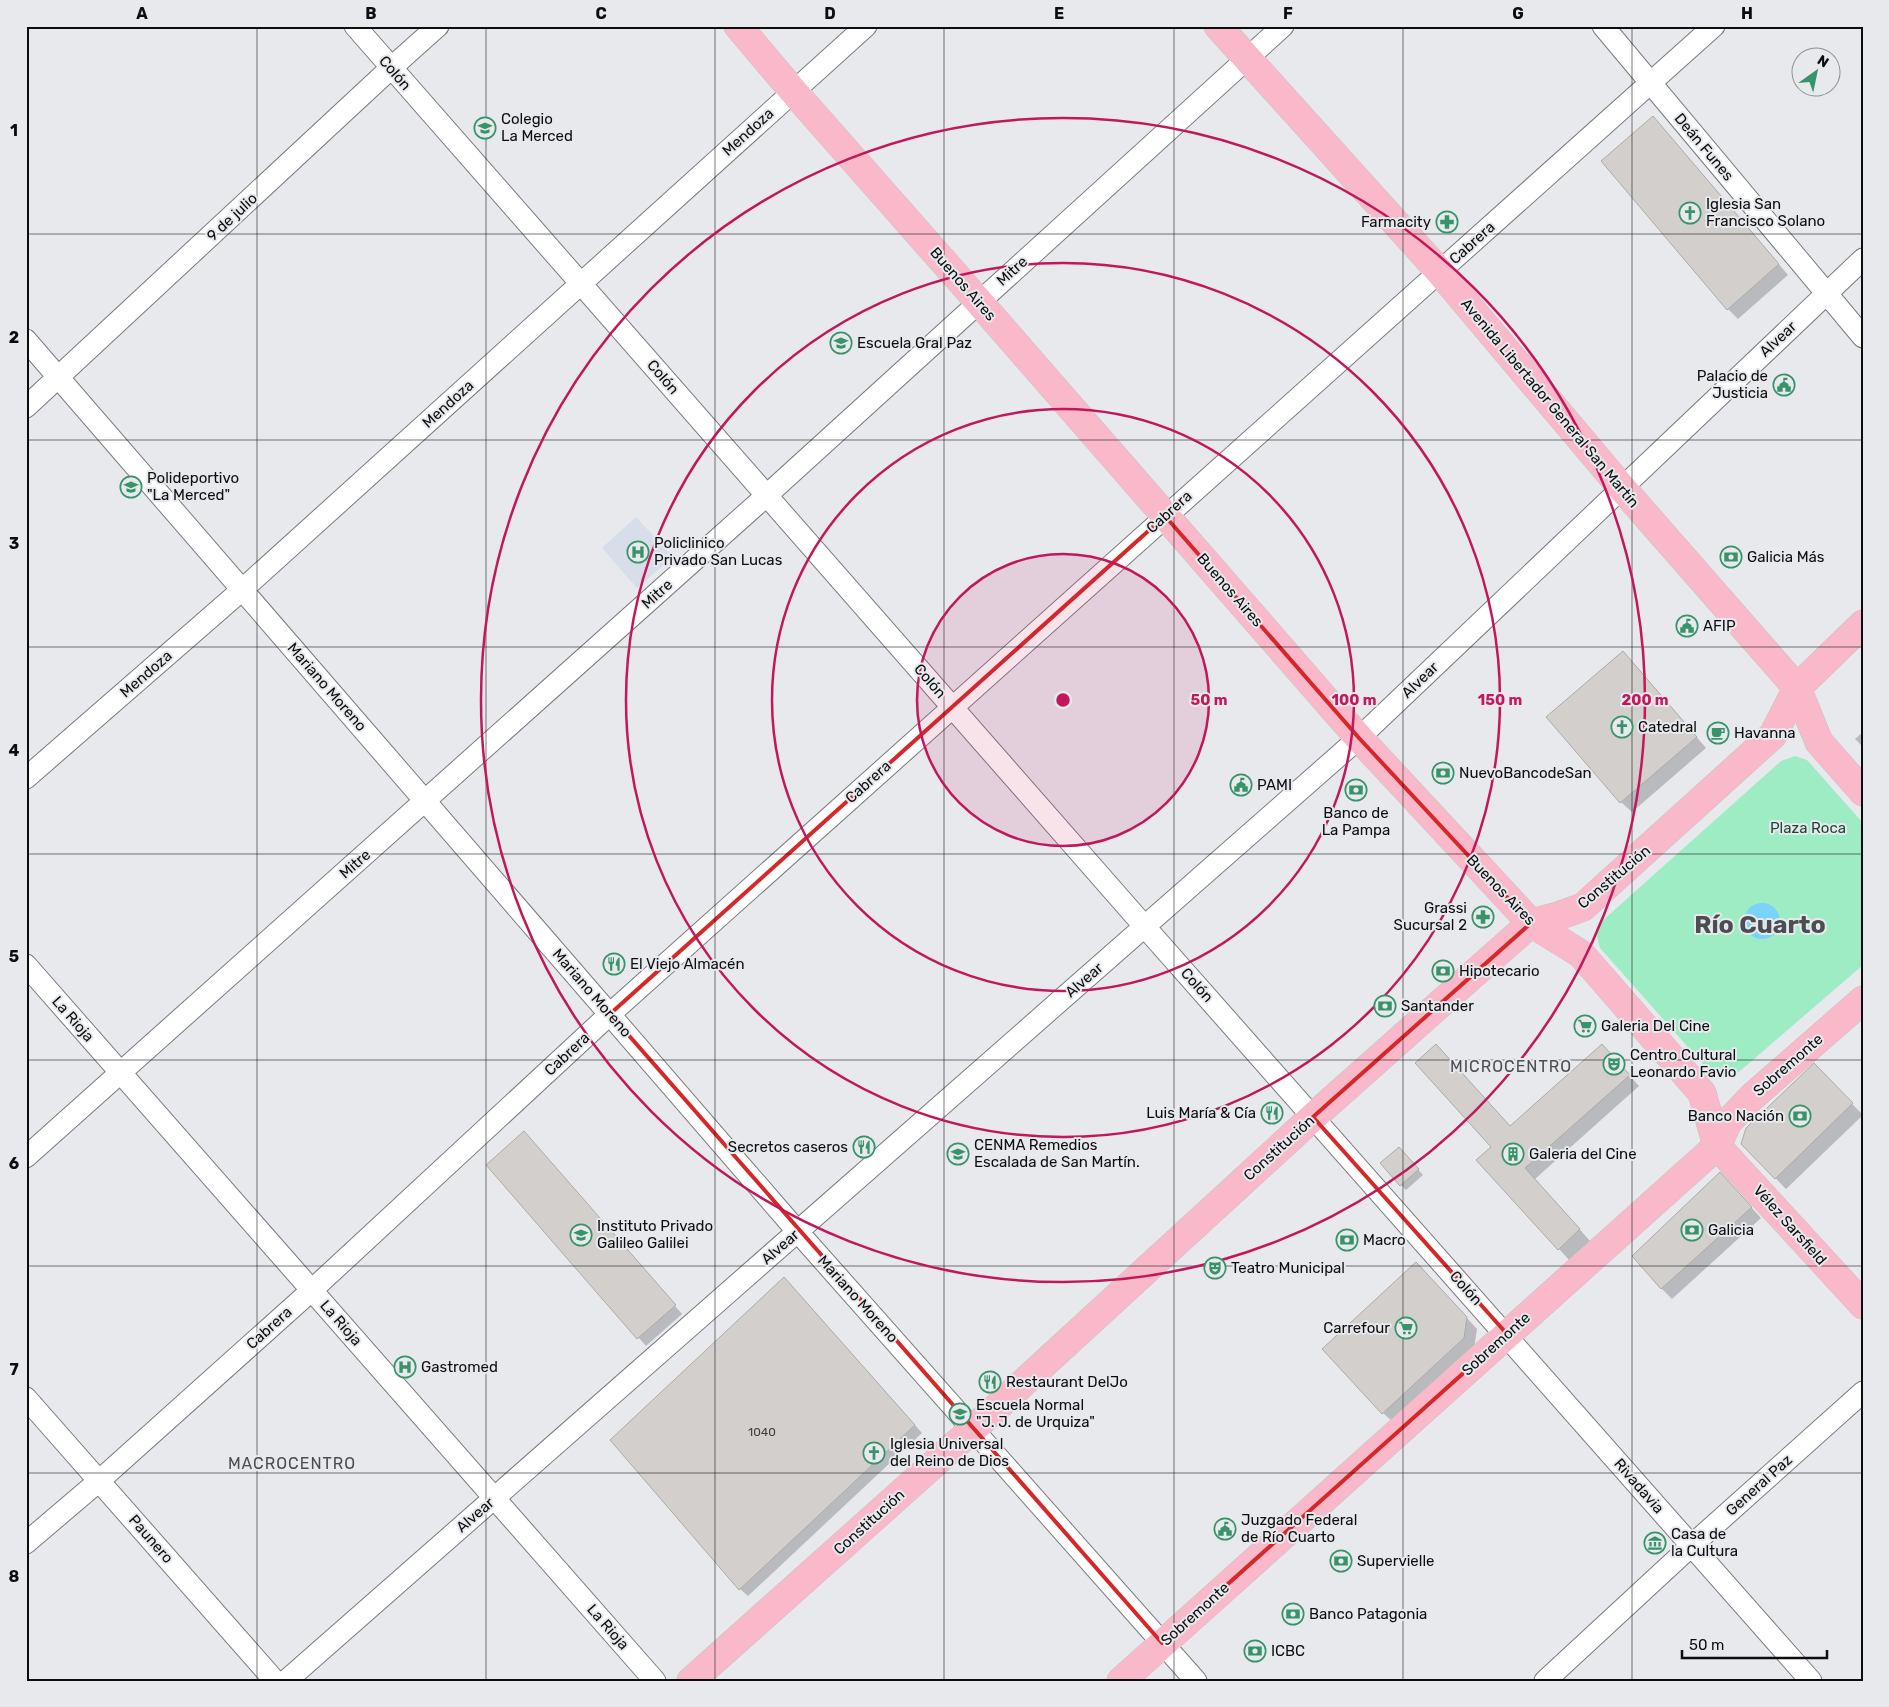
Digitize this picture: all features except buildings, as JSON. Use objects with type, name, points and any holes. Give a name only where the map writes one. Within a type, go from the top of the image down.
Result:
[{"type":"main road","name":"Buenos Aires","points":[[738,26],[1359,738],[1531,924],[1581,954],[1702,1093],[1717,1146]]},
{"type":"main road","name":"Avenida Libertador General San Martín","points":[[1218,26],[1440,272],[1621,487],[1797,688],[1819,742],[1863,792]]},
{"type":"main road","name":"Constitución","points":[[691,1681],[973,1429],[1313,1116],[1531,924],[1582,907],[1773,736],[1797,688],[1863,624]]},
{"type":"main road","name":"Sobremonte","points":[[1121,1681],[1717,1146],[1728,1122],[1752,1097],[1863,1000]]},
{"type":"main road","name":"Vélez Sarsfield","points":[[1717,1146],[1863,1305]]},
{"type":"street","name":"Colón","points":[[355,26],[1145,927],[1507,1334]]},
{"type":"street","name":"9 de julio","points":[[26,407],[60,378],[438,26]]},
{"type":"street","name":"Mendoza","points":[[26,778],[243,589],[866,26]]},
{"type":"street","name":"Mitre","points":[[26,1157],[426,802],[1283,26]]},
{"type":"street","name":"Deán Funes","points":[[1603,26],[1863,337]]},
{"type":"street","name":"Cabrera","points":[[26,1543],[100,1480],[312,1290],[610,1014],[1714,26]]},
{"type":"street","name":"Alvear","points":[[286,1681],[1359,738],[1863,259]]},
{"type":"street","name":"Mariano Moreno","points":[[26,340],[798,1232],[1196,1681]]},
{"type":"street","name":"La Rioja","points":[[26,965],[654,1681]]},
{"type":"street","name":"Rivadavia","points":[[1507,1334],[1811,1681]]},
{"type":"street","name":"General Paz","points":[[1545,1681],[1691,1546],[1863,1392]]},
{"type":"street","name":"Paunero","points":[[26,1398],[275,1681]]},
{"type":"highlighted area","points":[[1165,516],[1359,738],[1531,923],[1313,1117],[1507,1334],[1162,1643],[610,1014]]},
{"type":"shaded area","name":"Policlinico Privado San Lucas","points":[[636,517],[673,557],[637,588],[602,548]]},
{"type":"green space","name":"Plaza Roca","points":[[1795,756],[1807,760],[1863,823],[1863,965],[1733,1077],[1720,1078],[1711,1073],[1600,948],[1596,933],[1601,922],[1781,761]]},
{"type":"water","points":[[1762,903],[1769,904],[1775,908],[1779,914],[1779,928],[1775,934],[1769,938],[1762,939],[1755,938],[1749,934],[1745,928],[1744,921],[1745,914],[1749,908],[1755,904]]},
{"type":"place","name":"Colegio La Merced","points":[[485,128]]},
{"type":"place","name":"Iglesia San Francisco Solano","points":[[1690,213]]},
{"type":"place","name":"Farmacity","points":[[1447,222]]},
{"type":"place","name":"Escuela Gral Paz","points":[[841,343]]},
{"type":"place","name":"Palacio de Justicia","points":[[1784,385]]},
{"type":"place","name":"Polideportivo \"La Merced\"","points":[[131,487]]},
{"type":"place","name":"Policlinico Privado San Lucas","points":[[638,552]]},
{"type":"place","name":"Galicia Más","points":[[1731,557]]},
{"type":"place","name":"AFIP","points":[[1687,626]]},
{"type":"place","name":"Catedral","points":[[1622,727]]},
{"type":"place","name":"Havanna","points":[[1718,733]]},
{"type":"place","name":"NuevoBancodeSan","points":[[1443,773]]},
{"type":"place","name":"PAMI","points":[[1241,785]]},
{"type":"place","name":"Banco de La Pampa","points":[[1356,790]]},
{"type":"place","name":"Grassi Sucursal 2","points":[[1483,917]]},
{"type":"place","name":"El Viejo Almacén","points":[[614,964]]},
{"type":"place","name":"Hipotecario","points":[[1443,971]]},
{"type":"place","name":"Santander","points":[[1385,1006]]},
{"type":"place","name":"Galeria Del Cine","points":[[1585,1026]]},
{"type":"place","name":"Centro Cultural Leonardo Favio","points":[[1614,1064]]},
{"type":"place","name":"Luis María & Cía","points":[[1272,1113]]},
{"type":"place","name":"Banco Nación","points":[[1800,1116]]},
{"type":"place","name":"Secretos caseros","points":[[864,1147]]},
{"type":"place","name":"CENMA Remedios Escalada de San Martín.","points":[[958,1154]]},
{"type":"place","name":"Galeria del Cine","points":[[1513,1154]]},
{"type":"place","name":"Galicia","points":[[1692,1230]]},
{"type":"place","name":"Instituto Privado Galileo Galilei","points":[[581,1235]]},
{"type":"place","name":"Macro","points":[[1347,1240]]},
{"type":"place","name":"Teatro Municipal","points":[[1215,1268]]},
{"type":"place","name":"Carrefour","points":[[1406,1328]]},
{"type":"place","name":"Gastromed","points":[[405,1367]]},
{"type":"place","name":"Restaurant DelJo","points":[[990,1382]]},
{"type":"place","name":"Escuela Normal \"J. J. de Urquiza\"","points":[[960,1414]]},
{"type":"place","name":"Iglesia Universal del Reino de Dios","points":[[874,1453]]},
{"type":"place","name":"Juzgado Federal de Río Cuarto","points":[[1225,1529]]},
{"type":"place","name":"Casa de la Cultura","points":[[1655,1543]]},
{"type":"place","name":"Supervielle","points":[[1341,1561]]},
{"type":"place","name":"Banco Patagonia","points":[[1293,1614]]},
{"type":"place","name":"ICBC","points":[[1255,1651]]},
{"type":"district","name":"Río Cuarto","points":[[1760,924]]},
{"type":"district","name":"MICROCENTRO","points":[[1511,1066]]},
{"type":"district","name":"MACROCENTRO","points":[[292,1463]]}]
